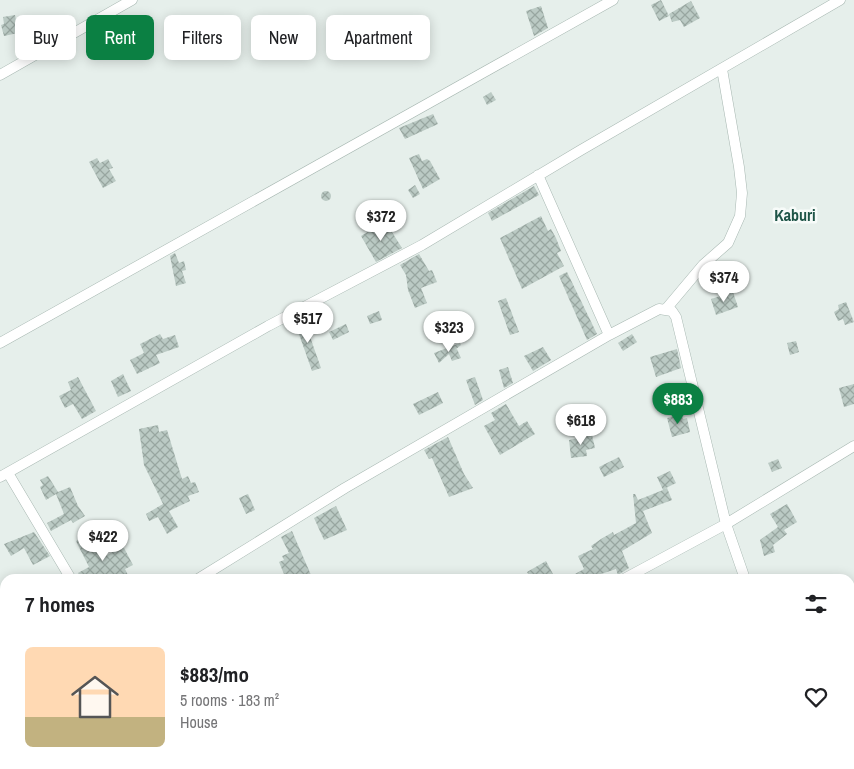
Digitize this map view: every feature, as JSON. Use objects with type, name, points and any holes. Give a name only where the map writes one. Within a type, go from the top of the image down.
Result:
[{"type":"street","points":[[0,74],[132,0]]},
{"type":"street","points":[[0,343],[613,0]]},
{"type":"street","points":[[67,574],[4,475],[268,326],[422,245],[538,175],[840,0]]},
{"type":"street","points":[[666,308],[698,271],[728,243],[740,216],[742,193],[739,167],[722,69]]},
{"type":"street","points":[[538,175],[609,335]]},
{"type":"street","points":[[206,574],[345,488],[609,335],[659,309],[666,308],[672,310],[676,317],[726,524],[743,574]]},
{"type":"street","points":[[633,574],[726,524],[854,446]]},
{"type":"building","points":[[661,0],[669,16],[659,21],[651,5]]},
{"type":"building","points":[[691,1],[700,18],[684,27],[680,20],[672,22],[669,14]]},
{"type":"building","points":[[541,6],[548,28],[534,36],[526,11]]},
{"type":"building","points":[[15,15],[15,34],[4,36],[1,25],[4,24],[3,17]]},
{"type":"building","points":[[491,92],[496,100],[487,105],[483,97]]},
{"type":"building","points":[[433,114],[438,124],[405,139],[399,128]]},
{"type":"building","points":[[419,154],[422,161],[427,159],[430,161],[440,179],[423,189],[409,158]]},
{"type":"building","points":[[97,158],[100,163],[108,159],[113,168],[109,169],[116,181],[103,188],[89,162]]},
{"type":"building","points":[[415,185],[420,194],[413,198],[408,190]]},
{"type":"building","points":[[534,186],[539,195],[492,221],[488,213]]},
{"type":"building","points":[[324,191],[328,191],[331,196],[330,200],[324,201],[321,198],[321,194]]},
{"type":"building","points":[[541,216],[548,231],[551,229],[556,238],[561,251],[557,253],[564,266],[522,289],[500,238]]},
{"type":"building","points":[[385,221],[402,248],[376,262],[361,236]]},
{"type":"building","points":[[175,253],[179,263],[184,261],[186,270],[182,271],[186,283],[176,286],[170,256]]},
{"type":"building","points":[[419,254],[429,271],[432,270],[437,282],[421,288],[427,303],[415,308],[408,290],[406,275],[400,265]]},
{"type":"building","points":[[567,272],[597,334],[587,340],[559,276]]},
{"type":"building","points":[[733,292],[738,307],[716,315],[711,299]]},
{"type":"building","points":[[506,298],[519,332],[510,335],[498,301]]},
{"type":"building","points":[[846,302],[854,322],[845,325],[843,319],[838,321],[834,312],[839,309],[838,305]]},
{"type":"building","points":[[379,311],[382,320],[370,324],[367,316]]},
{"type":"building","points":[[303,317],[321,368],[312,371],[294,320]]},
{"type":"building","points":[[346,324],[349,332],[333,340],[329,332]]},
{"type":"building","points":[[160,334],[163,339],[175,335],[179,347],[156,355],[160,363],[137,374],[130,360],[144,353],[140,344]]},
{"type":"building","points":[[632,334],[637,342],[623,351],[618,343]]},
{"type":"building","points":[[796,341],[799,352],[790,355],[787,343]]},
{"type":"building","points":[[460,343],[461,345],[455,350],[457,349],[461,358],[452,361],[449,354],[439,363],[434,353]]},
{"type":"building","points":[[543,347],[551,360],[533,371],[524,356]]},
{"type":"building","points":[[677,349],[681,368],[656,377],[650,357]]},
{"type":"building","points":[[508,367],[513,383],[504,388],[499,370]]},
{"type":"building","points":[[123,374],[131,391],[118,397],[111,381]]},
{"type":"building","points":[[78,377],[96,411],[82,419],[73,404],[65,408],[59,396],[71,390],[68,382]]},
{"type":"building","points":[[475,377],[483,400],[475,405],[466,380]]},
{"type":"building","points":[[854,384],[854,404],[844,407],[839,388]]},
{"type":"building","points":[[438,392],[443,403],[419,415],[413,404]]},
{"type":"building","points":[[506,404],[519,426],[527,421],[535,434],[500,455],[484,426],[495,420],[491,413]]},
{"type":"building","points":[[681,414],[683,419],[687,418],[690,432],[672,437],[667,418]]},
{"type":"building","points":[[158,425],[159,432],[167,430],[182,479],[188,476],[191,483],[195,482],[199,492],[188,496],[190,501],[169,511],[178,527],[167,534],[158,517],[149,521],[146,514],[163,504],[144,465],[139,429]]},
{"type":"building","points":[[592,435],[595,448],[586,450],[587,456],[571,458],[569,440]]},
{"type":"building","points":[[448,437],[464,474],[473,488],[449,497],[432,458],[429,459],[424,450]]},
{"type":"building","points":[[619,457],[624,467],[604,477],[599,467]]},
{"type":"building","points":[[778,459],[782,468],[772,472],[768,463]]},
{"type":"building","points":[[670,471],[676,483],[664,489],[667,488],[672,500],[643,511],[652,533],[622,551],[629,568],[620,574],[618,574],[616,569],[601,574],[575,574],[584,569],[578,556],[593,549],[591,546],[613,532],[614,535],[636,523],[633,494],[635,494],[638,500],[663,490],[657,477]]},
{"type":"building","points":[[48,476],[58,492],[70,487],[78,506],[85,516],[73,523],[71,520],[51,531],[47,523],[64,514],[56,494],[46,500],[40,487],[43,485],[40,480]]},
{"type":"building","points":[[248,494],[255,510],[246,514],[239,498]]},
{"type":"building","points":[[787,504],[797,522],[784,530],[787,534],[773,545],[775,552],[764,556],[760,540],[778,527],[770,514]]},
{"type":"building","points":[[336,506],[347,530],[324,540],[314,518]]},
{"type":"building","points":[[110,522],[115,530],[100,538],[95,530]]},
{"type":"building","points":[[292,531],[311,574],[284,574],[279,562],[284,560],[282,556],[289,553],[281,537]]},
{"type":"building","points":[[34,532],[50,556],[33,565],[24,548],[11,556],[4,544]]},
{"type":"building","points":[[91,534],[102,558],[123,546],[133,565],[125,569],[128,574],[79,574],[89,567],[76,541]]},
{"type":"building","points":[[546,561],[553,574],[528,574],[527,572]]},
{"type":"district","name":"Kaburi","points":[[795,215]]}]
